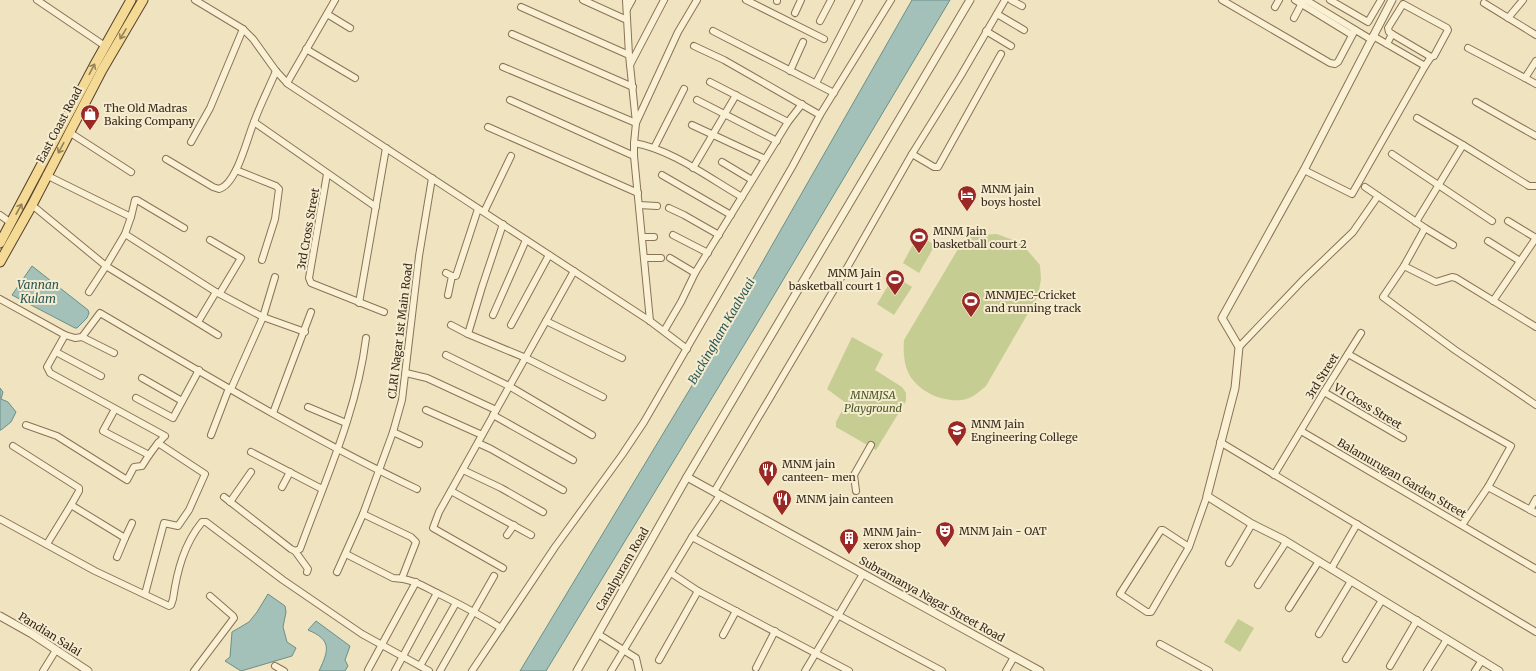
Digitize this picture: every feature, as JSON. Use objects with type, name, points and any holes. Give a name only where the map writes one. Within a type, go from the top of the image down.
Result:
[{"type":"main road","name":"East Coast Road","points":[[0,243],[131,0]]},
{"type":"main road","name":"East Coast Road","points":[[0,262],[32,205],[46,175],[108,58],[143,0]]},
{"type":"street","points":[[37,0],[105,46]]},
{"type":"street","points":[[195,0],[243,29],[253,39],[276,71],[287,83],[650,321],[687,349]]},
{"type":"street","points":[[287,83],[335,0]]},
{"type":"street","points":[[583,0],[627,20]]},
{"type":"street","points":[[626,0],[629,55],[636,123],[634,156],[650,321]]},
{"type":"street","points":[[627,9],[632,0]]},
{"type":"street","points":[[630,65],[664,0]]},
{"type":"street","points":[[636,123],[678,32],[697,0]]},
{"type":"street","points":[[746,0],[824,39]]},
{"type":"street","points":[[794,13],[801,0]]},
{"type":"street","points":[[820,22],[830,0]]},
{"type":"street","points":[[816,83],[859,0]]},
{"type":"street","points":[[472,671],[556,547],[640,429],[820,115],[891,0]]},
{"type":"street","name":"Canalpuram Road","points":[[577,671],[687,477],[970,0]]},
{"type":"street","points":[[611,671],[692,537],[912,154],[1005,0]]},
{"type":"street","points":[[1011,0],[1022,6]]},
{"type":"street","points":[[1222,0],[1330,63],[1335,64],[1338,62],[1354,32]]},
{"type":"street","points":[[1275,7],[1279,0]]},
{"type":"street","points":[[1295,0],[1304,1],[1354,32],[1387,44],[1425,66]]},
{"type":"street","points":[[1330,0],[1368,22]]},
{"type":"street","points":[[1361,34],[1381,0]]},
{"type":"street","points":[[1239,346],[1222,318],[1304,170],[1392,0]]},
{"type":"street","points":[[1508,18],[1523,0]]},
{"type":"street","points":[[1294,18],[1304,1]]},
{"type":"street","points":[[1484,3],[1536,35]]},
{"type":"street","points":[[1304,170],[1352,194],[1425,66],[1431,57],[1434,56],[1448,30],[1447,28],[1403,4],[1388,28],[1389,32],[1431,57]]},
{"type":"street","points":[[522,7],[629,55]]},
{"type":"street","points":[[327,14],[350,28]]},
{"type":"street","points":[[997,14],[1024,30]]},
{"type":"street","points":[[191,142],[210,108],[243,29]]},
{"type":"street","points":[[713,31],[834,93]]},
{"type":"street","points":[[986,31],[1011,46]]},
{"type":"street","points":[[512,34],[632,87]]},
{"type":"street","points":[[1387,44],[1392,34]]},
{"type":"street","points":[[790,71],[803,42]]},
{"type":"street","points":[[694,46],[724,60],[820,115]]},
{"type":"street","points":[[1468,48],[1536,84]]},
{"type":"street","points":[[306,49],[355,78]]},
{"type":"street","points":[[912,154],[934,167],[938,167],[1001,54]]},
{"type":"street","points":[[1525,78],[1536,61]]},
{"type":"street","points":[[503,67],[636,123]]},
{"type":"street","points":[[166,159],[218,189],[226,185],[236,170],[254,122],[276,71]]},
{"type":"street","points":[[710,82],[788,122]]},
{"type":"street","points":[[654,148],[684,89]]},
{"type":"street","points":[[693,168],[736,95]]},
{"type":"street","points":[[510,100],[634,156]]},
{"type":"street","points":[[697,100],[777,141]]},
{"type":"street","points":[[1476,102],[1536,136]]},
{"type":"street","points":[[664,331],[681,302],[695,273],[788,122],[802,104]]},
{"type":"street","points":[[1417,118],[1529,186],[1536,186]]},
{"type":"street","name":"3rd Cross Street","points":[[254,122],[376,207]]},
{"type":"street","points":[[692,125],[765,159]]},
{"type":"street","points":[[488,127],[638,193]]},
{"type":"street","points":[[69,132],[130,172]]},
{"type":"street","points":[[634,143],[646,145],[675,157],[742,197]]},
{"type":"street","points":[[1416,222],[1463,145]]},
{"type":"street","points":[[359,303],[386,148]]},
{"type":"street","points":[[1392,154],[1492,221]]},
{"type":"street","points":[[448,295],[449,274],[456,276],[481,211],[511,156]]},
{"type":"street","points":[[722,162],[752,180]]},
{"type":"street","points":[[236,170],[276,186],[279,189],[275,219],[262,260]]},
{"type":"street","name":"3rd Cross Street","points":[[327,174],[309,278],[311,283],[384,312]]},
{"type":"street","points":[[46,175],[131,217]]},
{"type":"street","points":[[662,175],[731,215]]},
{"type":"street","name":"CLRI Nagar 1st Main Road","points":[[337,572],[363,514],[402,400],[419,256],[432,178]]},
{"type":"street","points":[[1365,187],[1425,228],[1453,245]]},
{"type":"street","points":[[1189,547],[1161,530],[1120,594],[1147,612],[1151,612],[1189,547],[1207,496],[1234,388],[1239,346],[1303,280],[1353,232],[1378,196]]},
{"type":"street","points":[[89,292],[125,234],[135,200],[184,228]]},
{"type":"street","points":[[32,205],[106,266],[218,335]]},
{"type":"street","points":[[639,205],[657,206]]},
{"type":"street","points":[[669,208],[719,235]]},
{"type":"street","points":[[0,215],[11,223]]},
{"type":"street","points":[[1493,301],[1536,238],[1508,221]]},
{"type":"street","points":[[468,334],[482,287],[504,224]]},
{"type":"street","points":[[1425,228],[1404,266],[1383,297],[1455,350],[1536,405]]},
{"type":"street","points":[[125,234],[218,292],[263,317],[305,332]]},
{"type":"street","points":[[673,235],[708,253]]},
{"type":"street","points":[[642,237],[654,237]]},
{"type":"street","points":[[198,322],[241,258],[210,240]]},
{"type":"street","points":[[493,315],[526,240]]},
{"type":"street","points":[[1488,241],[1520,262]]},
{"type":"street","points":[[511,325],[549,255]]},
{"type":"street","points":[[644,258],[661,258]]},
{"type":"street","points":[[670,258],[695,273]]},
{"type":"street","points":[[1404,266],[1436,282],[1452,277],[1456,278],[1536,327]]},
{"type":"street","points":[[503,568],[433,528],[439,512],[450,491],[574,271]]},
{"type":"street","points":[[211,435],[230,388],[263,317],[276,277]]},
{"type":"street","points":[[0,299],[66,335],[75,338],[82,337],[114,353]]},
{"type":"street","points":[[273,413],[312,312]]},
{"type":"street","points":[[82,337],[100,313],[337,449],[378,471],[417,489]]},
{"type":"street","points":[[546,321],[622,358]]},
{"type":"street","points":[[451,325],[468,334],[526,358],[603,398]]},
{"type":"street","name":"3rd Street","points":[[1301,431],[1361,333]]},
{"type":"street","points":[[26,425],[57,436],[127,480],[134,467],[142,466],[158,443],[165,436],[50,373],[47,367],[66,335]]},
{"type":"street","points":[[295,551],[300,549],[357,392],[364,359],[366,338]]},
{"type":"street","points":[[56,352],[101,376]]},
{"type":"street","points":[[1348,354],[1511,446],[1488,486],[1462,525]]},
{"type":"street","points":[[446,355],[509,386],[592,435]]},
{"type":"street","points":[[136,398],[173,418],[199,370]]},
{"type":"street","points":[[406,373],[427,378],[494,413],[573,460]]},
{"type":"street","points":[[142,378],[182,401]]},
{"type":"street","name":"VI Cross Street","points":[[1324,392],[1403,438]]},
{"type":"street","points":[[308,407],[346,423]]},
{"type":"street","points":[[115,409],[103,431],[149,455]]},
{"type":"street","points":[[426,410],[482,435]]},
{"type":"street","points":[[1274,475],[1301,431]]},
{"type":"street","name":"Balamurugan Garden Street","points":[[1301,431],[1536,570]]},
{"type":"street","points":[[392,432],[419,444]]},
{"type":"street","points":[[1220,442],[1536,632]]},
{"type":"street","points":[[145,594],[164,523],[178,526],[189,510],[205,474],[158,443]]},
{"type":"street","points":[[478,443],[563,490]]},
{"type":"street","points":[[856,491],[854,475],[871,445]]},
{"type":"street","points":[[13,446],[79,488],[79,491],[71,505],[47,544]]},
{"type":"street","points":[[251,452],[322,489]]},
{"type":"street","points":[[462,470],[501,488],[543,512]]},
{"type":"street","points":[[230,502],[251,472]]},
{"type":"street","points":[[282,487],[290,472]]},
{"type":"street","name":"Subramanya Nagar Street Road","points":[[687,477],[1040,671]]},
{"type":"street","points":[[1488,486],[1536,513]]},
{"type":"street","points":[[450,491],[531,535]]},
{"type":"street","points":[[1207,496],[1252,524],[1286,542],[1417,620],[1499,671]]},
{"type":"street","points":[[224,497],[295,551],[307,566],[307,572]]},
{"type":"street","points":[[1530,510],[1536,499]]},
{"type":"street","points":[[71,505],[125,538]]},
{"type":"street","points":[[363,514],[411,537],[416,542],[402,578]]},
{"type":"street","points":[[0,519],[95,571],[169,606],[171,605],[184,554],[195,531],[202,522],[206,522],[283,580],[362,634],[429,671]]},
{"type":"street","points":[[117,557],[132,523]]},
{"type":"street","points":[[1229,563],[1252,524]]},
{"type":"street","points":[[1331,569],[1357,524]]},
{"type":"street","points":[[507,535],[514,525]]},
{"type":"street","points":[[692,537],[942,671]]},
{"type":"street","points":[[1258,585],[1286,542]]},
{"type":"street","points":[[346,554],[393,578],[402,578],[416,582],[475,612],[501,628]]},
{"type":"street","points":[[1289,608],[1318,561]]},
{"type":"street","points":[[671,573],[698,591],[850,671]]},
{"type":"street","points":[[805,671],[863,574]]},
{"type":"street","points":[[440,671],[475,612],[494,576]]},
{"type":"street","points":[[368,670],[416,582]]},
{"type":"street","points":[[1319,634],[1351,582]]},
{"type":"street","points":[[659,660],[698,591]]},
{"type":"street","points":[[395,671],[437,593]]},
{"type":"street","points":[[194,671],[234,618],[210,596]]},
{"type":"street","points":[[1346,659],[1382,600]]},
{"type":"street","points":[[420,666],[456,603]]},
{"type":"street","points":[[723,635],[736,611]]},
{"type":"street","name":"Pandian Salai","points":[[0,616],[32,634],[88,671]]},
{"type":"street","points":[[1390,666],[1417,620]]},
{"type":"street","points":[[756,668],[775,632]]},
{"type":"street","points":[[598,634],[636,658],[639,671]]},
{"type":"street","points":[[1427,671],[1447,639]]},
{"type":"street","points":[[1160,644],[1209,671]]},
{"type":"street","points":[[43,671],[56,650]]},
{"type":"street","points":[[1006,671],[1014,657]]},
{"type":"street","points":[[1475,671],[1482,660]]},
{"type":"street","points":[[275,666],[284,671]]},
{"type":"green space","name":"MNMJEC-Cricket and running track","points":[[997,234],[1021,243],[1040,265],[1041,279],[1038,296],[986,386],[975,395],[962,400],[940,398],[926,392],[910,376],[906,368],[904,358],[904,340],[964,239],[977,235]]},
{"type":"green space","name":"MNM Jain basketball court 2","points":[[918,235],[935,245],[919,273],[903,263]]},
{"type":"green space","name":"MNM Jain basketball court 1","points":[[894,276],[912,287],[894,315],[877,304]]},
{"type":"green space","name":"MNMJSA Playground","points":[[852,337],[883,354],[875,370],[902,387],[906,393],[906,401],[876,450],[836,427],[836,422],[846,403],[827,389]]},
{"type":"green space","points":[[1238,619],[1254,628],[1240,652],[1224,642]]},
{"type":"water","points":[[912,0],[950,0],[755,327],[546,671],[520,671],[690,389]]},
{"type":"water","name":"Vannan Kulam","points":[[32,266],[88,310],[89,313],[87,318],[77,328],[12,295]]},
{"type":"water","points":[[0,388],[3,392],[1,399],[8,402],[16,412],[11,422],[1,430],[0,430]]},
{"type":"water","points":[[268,594],[285,606],[286,612],[283,627],[287,642],[296,648],[292,656],[241,671],[225,661],[230,657],[232,632],[249,622]]},
{"type":"water","points":[[316,621],[350,646],[345,660],[348,666],[345,671],[319,671],[325,657],[325,642],[316,634],[308,630]]},
{"type":"place","name":"The Old Madras Baking Company","points":[[90,131]]},
{"type":"place","name":"MNM jain boys hostel","points":[[967,212]]},
{"type":"place","name":"MNM Jain basketball court 2","points":[[919,254]]},
{"type":"place","name":"MNM Jain basketball court 1","points":[[895,296]]},
{"type":"place","name":"MNMJEC-Cricket and running track","points":[[971,318]]},
{"type":"place","name":"MNM Jain Engineering College","points":[[957,447]]},
{"type":"place","name":"MNM jain canteen- men","points":[[768,487]]},
{"type":"place","name":"MNM jain canteen","points":[[782,516]]},
{"type":"place","name":"MNM Jain - OAT","points":[[945,548]]},
{"type":"place","name":"MNM Jain- xerox shop","points":[[849,555]]},
{"type":"water label","name":"Buckingham Kaalvaai","points":[[721,331]]}]
